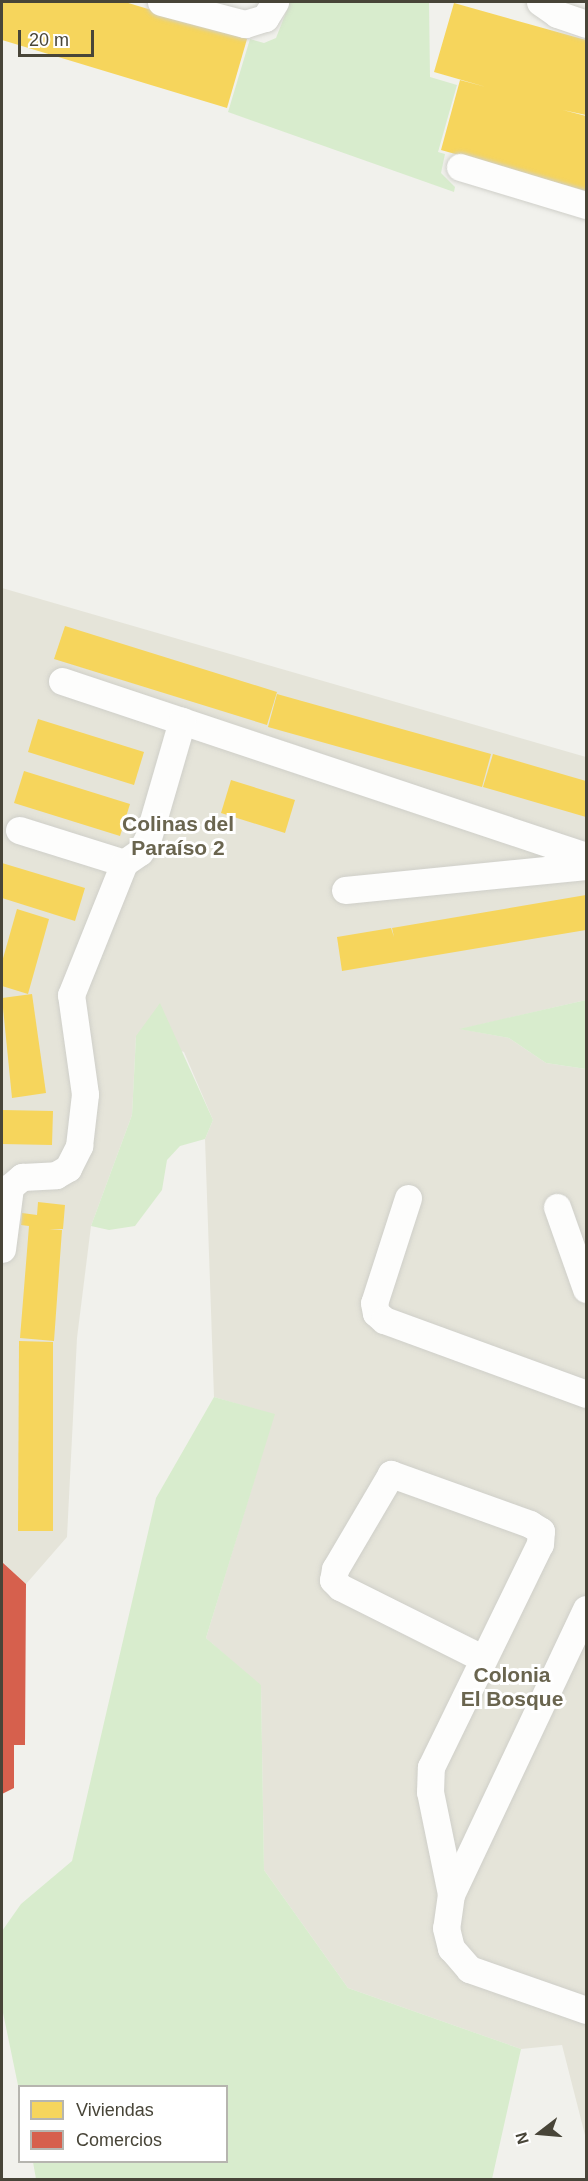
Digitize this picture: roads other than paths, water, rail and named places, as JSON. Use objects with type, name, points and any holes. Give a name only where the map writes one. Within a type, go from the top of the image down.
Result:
[{"type":"street","points":[[161,2],[245,24],[265,18],[275,2]]},
{"type":"street","points":[[540,2],[557,14],[586,24]]},
{"type":"street","points":[[460,167],[586,205]]},
{"type":"street","points":[[62,681],[586,856]]},
{"type":"street","points":[[2,1249],[10,1187],[22,1177],[56,1174],[68,1168],[79,1146],[84,1094],[71,995],[124,863],[140,852],[148,838],[182,722]]},
{"type":"street","points":[[19,830],[124,863]]},
{"type":"street","points":[[345,890],[586,866]]},
{"type":"street","points":[[408,1198],[374,1303],[376,1313],[384,1320],[586,1394]]},
{"type":"street","points":[[557,1207],[586,1289]]},
{"type":"street","points":[[451,1894],[430,1791],[430,1767],[540,1544],[541,1532],[530,1524],[391,1474],[335,1569],[333,1580],[340,1587],[482,1658]]},
{"type":"street","points":[[585,2007],[469,1969],[451,1948],[446,1928],[451,1894],[586,1609]]},
{"type":"district","name":"Colinas del Paraíso 2","points":[[178,836]]},
{"type":"district","name":"Colonia El Bosque","points":[[512,1687]]}]
